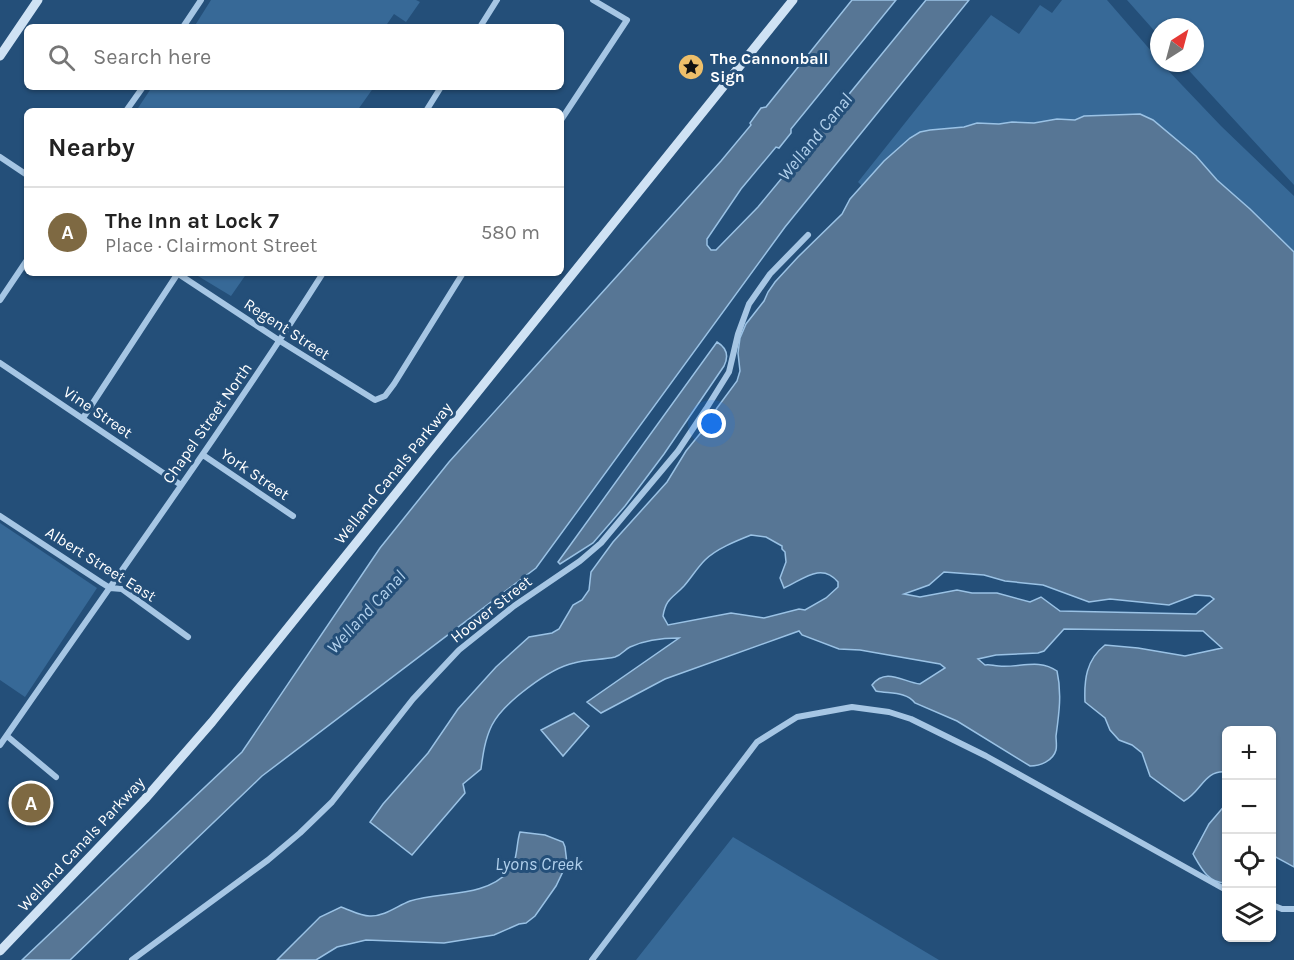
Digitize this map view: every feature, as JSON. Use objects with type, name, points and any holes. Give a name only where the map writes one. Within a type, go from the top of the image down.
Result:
[{"type":"street","points":[[0,56],[38,0]]},
{"type":"street","points":[[185,24],[201,0]]},
{"type":"street","points":[[482,24],[497,0]]},
{"type":"street","points":[[564,115],[627,20],[593,0]]},
{"type":"street","name":"Welland Canals Parkway","points":[[0,951],[145,799],[212,722],[793,0]]},
{"type":"street","points":[[128,108],[140,90]]},
{"type":"street","points":[[428,108],[439,90]]},
{"type":"street","points":[[0,157],[24,173]]},
{"type":"street","name":"Hoover Street","points":[[132,960],[268,860],[300,833],[332,802],[413,699],[459,650],[514,606],[580,561],[601,543],[678,451],[729,372],[738,334],[749,304],[770,274],[808,235]]},
{"type":"street","points":[[0,300],[24,264]]},
{"type":"street","points":[[83,418],[175,276]]},
{"type":"street","name":"Regent Street","points":[[182,276],[375,400],[385,396],[461,276]]},
{"type":"street","name":"Chapel Street North","points":[[0,745],[111,588],[280,341],[321,276]]},
{"type":"street","name":"Vine Street","points":[[0,363],[181,485]]},
{"type":"street","name":"York Street","points":[[202,454],[293,516]]},
{"type":"street","name":"Albert Street East","points":[[0,516],[111,588],[122,589],[188,637]]},
{"type":"street","points":[[592,960],[756,742],[797,717],[852,707],[889,712],[911,719],[986,756],[1223,888]]},
{"type":"street","points":[[7,736],[56,777]]},
{"type":"street","points":[[1276,907],[1294,909]]},
{"type":"shaded area","points":[[211,0],[416,0],[420,2],[406,22],[394,14],[387,24],[196,24]]},
{"type":"shaded area","points":[[1062,0],[1107,0],[1150,50],[1150,72],[1170,72],[1221,126],[1294,196],[1294,252],[1217,180],[1196,156],[1153,120],[1140,114],[1084,116],[1075,120],[1057,119],[1034,123],[977,124],[930,130],[884,161],[862,186],[858,182],[991,15],[1019,34],[1040,5],[1052,13]]},
{"type":"shaded area","points":[[1127,0],[1294,0],[1294,185],[1190,72],[1204,72],[1204,18],[1150,18],[1150,26]]},
{"type":"shaded area","points":[[150,90],[372,90],[359,108],[138,108]]},
{"type":"shaded area","points":[[198,276],[245,276],[231,296]]},
{"type":"shaded area","points":[[0,523],[97,588],[25,697],[0,680]]},
{"type":"shaded area","points":[[733,837],[939,960],[636,960]]},
{"type":"water","name":"Welland Canal","points":[[852,0],[896,0],[791,129],[791,133],[779,148],[776,147],[741,189],[707,239],[707,245],[711,250],[716,250],[758,207],[796,161],[794,159],[806,144],[926,0],[969,0],[785,227],[536,568],[262,776],[70,960],[22,960],[242,752],[380,548],[449,462],[721,161],[751,125],[750,123],[761,108],[766,107]]},
{"type":"water","points":[[1140,114],[1153,120],[1196,156],[1217,180],[1294,252],[1294,867],[1276,857],[1276,726],[1222,726],[1222,772],[1213,774],[1184,801],[1150,776],[1142,753],[1132,745],[1119,740],[1110,730],[1105,718],[1085,702],[1085,686],[1090,664],[1105,645],[1185,656],[1222,648],[1203,631],[1064,629],[1044,651],[996,655],[978,659],[985,665],[1036,664],[1057,671],[1060,695],[1056,750],[1046,762],[1030,766],[957,721],[915,703],[907,696],[876,691],[872,685],[877,680],[889,676],[920,684],[945,668],[940,664],[860,650],[839,649],[802,635],[799,631],[665,679],[601,713],[587,702],[679,638],[648,641],[630,647],[615,657],[564,666],[540,679],[516,697],[492,725],[486,741],[481,769],[463,784],[465,793],[412,855],[370,822],[428,753],[458,709],[496,667],[529,637],[552,633],[559,629],[573,605],[582,600],[589,590],[591,572],[613,542],[667,482],[686,451],[737,381],[740,371],[738,353],[740,338],[746,324],[764,301],[768,292],[798,257],[842,214],[850,199],[884,161],[920,132],[964,127],[977,123],[1075,120],[1084,116]],"holes":[[[751,535],[766,537],[782,546],[785,552],[786,562],[780,578],[784,588],[804,577],[818,573],[831,576],[838,582],[838,587],[826,598],[805,610],[799,609],[764,618],[731,613],[668,625],[663,616],[666,605],[702,563],[720,549]],[[944,572],[984,575],[1005,581],[1043,585],[1089,602],[1110,599],[1169,605],[1195,595],[1210,596],[1214,599],[1196,614],[1060,611],[1041,597],[1030,602],[997,593],[972,593],[957,590],[920,597],[904,594],[929,585]]]},
{"type":"water","points":[[717,342],[726,352],[724,366],[664,454],[625,506],[593,543],[560,564],[558,562]]},
{"type":"water","points":[[574,713],[589,726],[563,756],[541,730]]},
{"type":"water","points":[[1222,809],[1222,882],[1210,878],[1193,854],[1209,824]]},
{"type":"water","name":"Lyons Creek","points":[[520,832],[545,835],[563,842],[567,863],[556,886],[535,916],[526,923],[494,935],[444,943],[366,940],[337,947],[316,960],[277,960],[320,917],[341,907],[367,916],[376,916],[410,901],[488,886],[499,880],[512,867]]},
{"type":"place","name":"The Cannonball Sign","points":[[691,67]]},
{"type":"place","name":"The Inn at Lock 7","points":[[31,803]]}]
